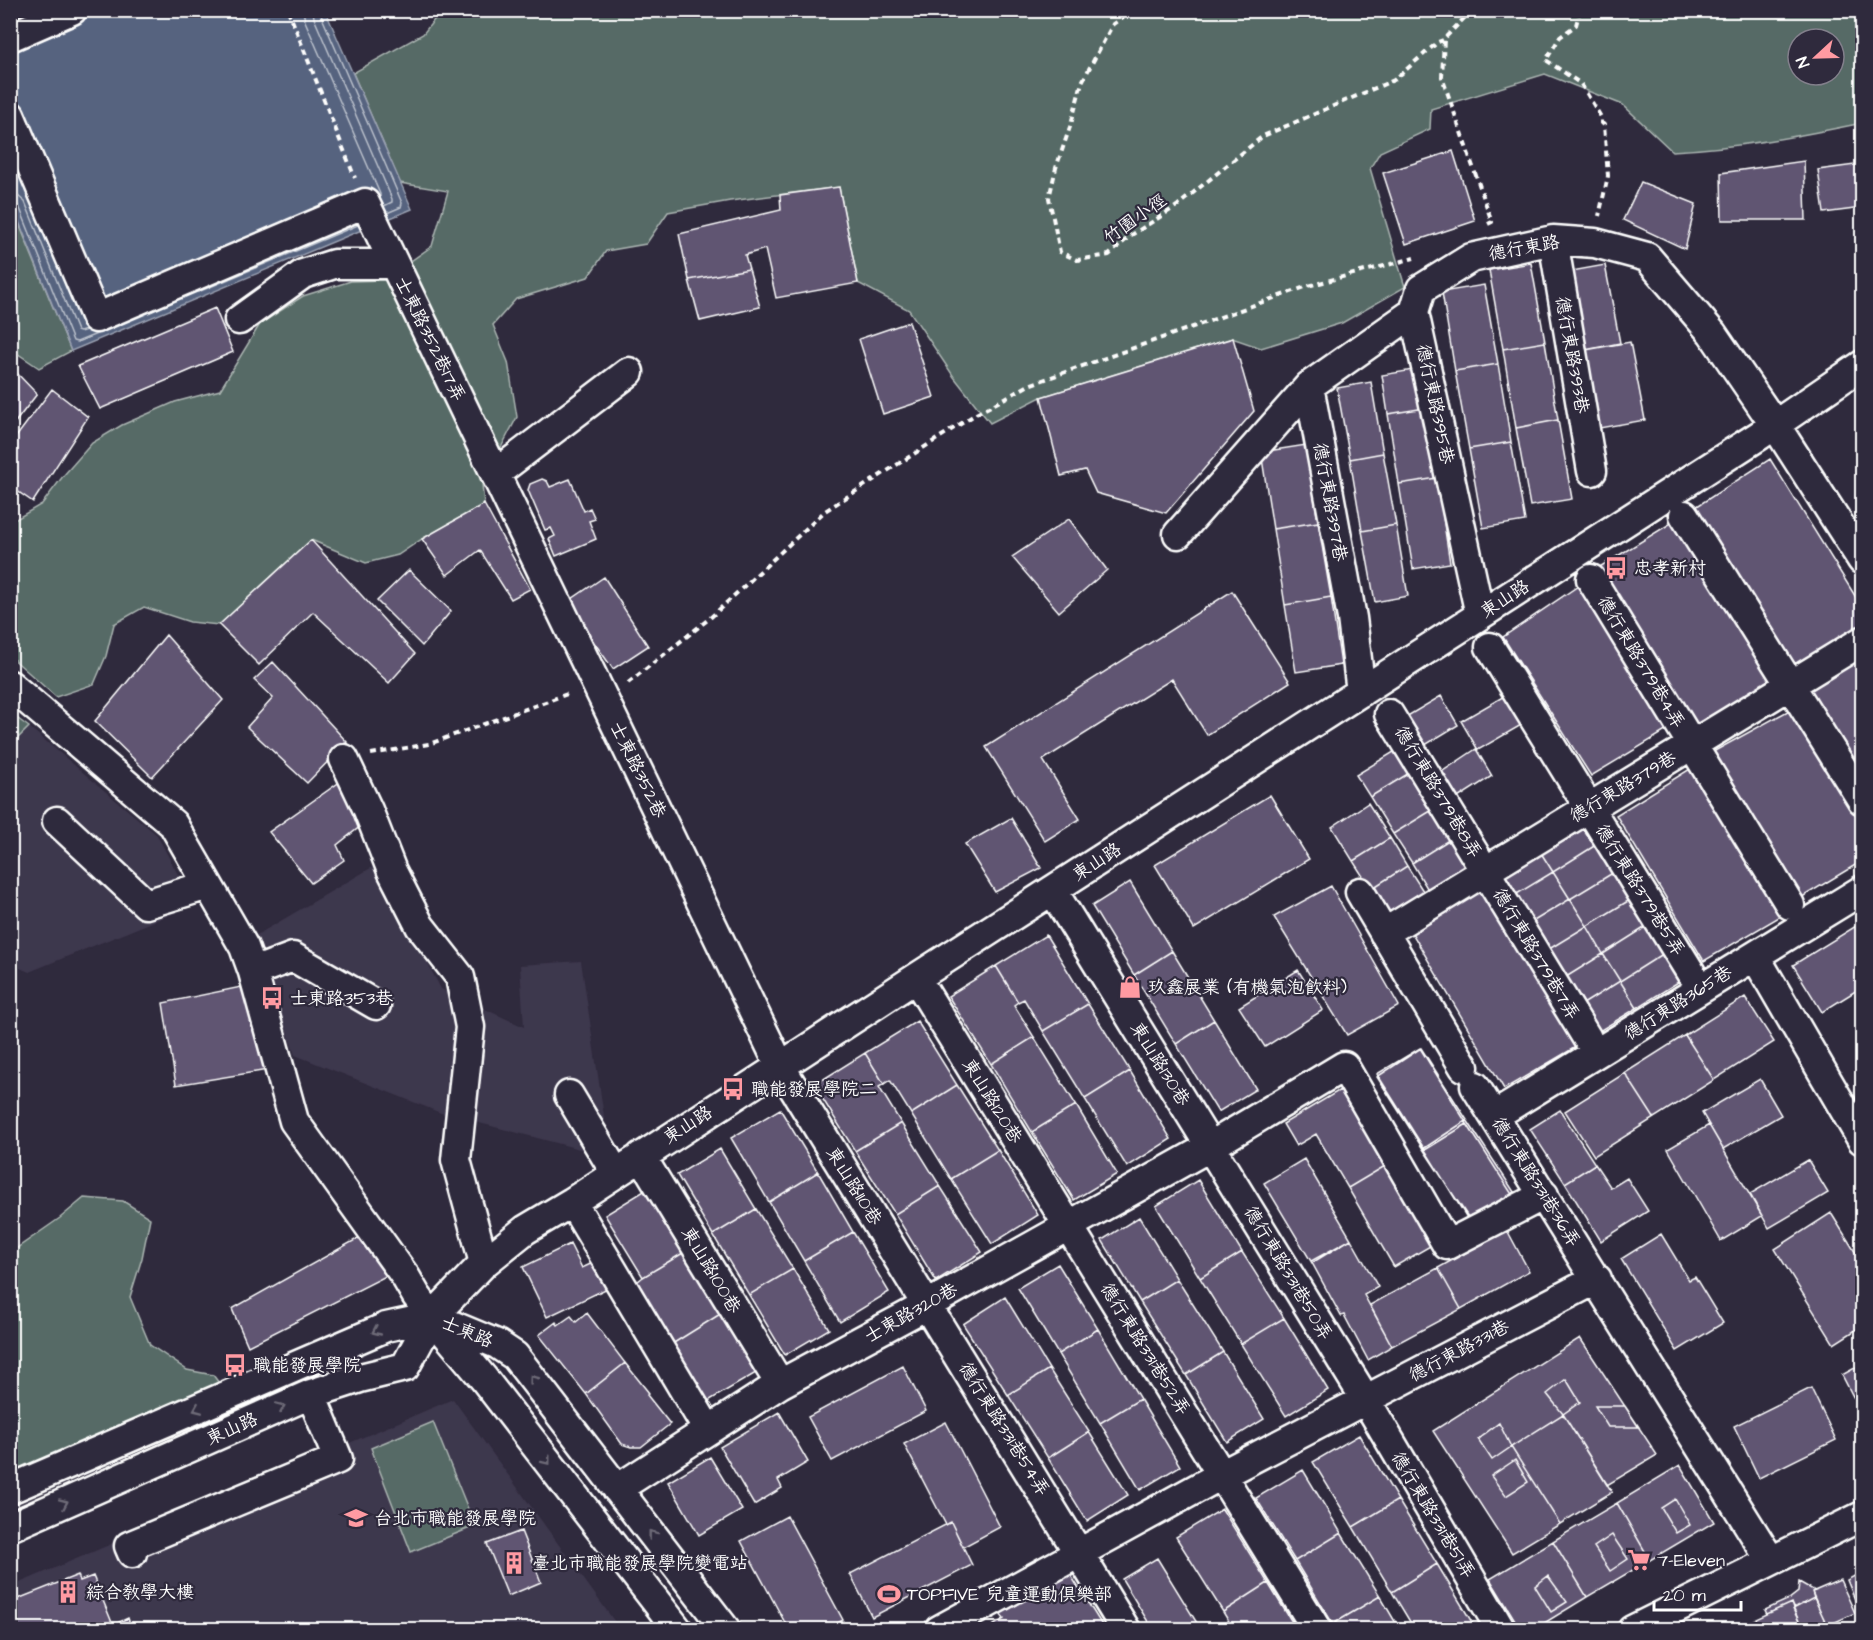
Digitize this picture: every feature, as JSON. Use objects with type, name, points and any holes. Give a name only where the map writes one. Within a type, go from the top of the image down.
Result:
[{"type":"street","points":[[10,37],[72,10]]},
{"type":"street","points":[[10,115],[96,318],[365,203]]},
{"type":"street","name":"士東路352巷17弄","points":[[365,203],[495,474]]},
{"type":"street","name":"德行東路","points":[[1414,312],[1421,289],[1471,258],[1552,240],[1595,243],[1647,257],[1712,333],[1863,560]]},
{"type":"street","name":"德行東路393巷","points":[[1552,240],[1592,471]]},
{"type":"street","points":[[238,320],[303,274],[334,264],[394,264]]},
{"type":"street","points":[[1178,534],[1309,386],[1414,312]]},
{"type":"street","name":"德行東路395巷","points":[[1414,312],[1480,615]]},
{"type":"street","name":"東山路","points":[[10,1527],[311,1394],[360,1378],[405,1367],[432,1317],[484,1263],[525,1230],[572,1202],[615,1172],[1775,425],[1863,365]]},
{"type":"street","points":[[495,474],[629,372]]},
{"type":"street","name":"德行東路397巷","points":[[1309,386],[1352,618],[1360,692]]},
{"type":"street","name":"士東路352巷","points":[[495,474],[780,1066]]},
{"type":"street","points":[[1684,515],[1863,800]]},
{"type":"street","name":"德行東路379巷4弄","points":[[1591,579],[1790,905]]},
{"type":"street","name":"德行東路379巷","points":[[1384,933],[1863,641]]},
{"type":"street","name":"德行東路379巷5弄","points":[[1490,647],[1691,972]]},
{"type":"street","points":[[10,685],[173,824],[244,947],[294,1121],[432,1317]]},
{"type":"street","name":"德行東路379巷8弄","points":[[1389,714],[1486,871]]},
{"type":"street","points":[[344,759],[368,810],[392,871],[420,926],[460,977],[470,1028],[456,1160],[484,1263]]},
{"type":"street","points":[[57,821],[146,904],[208,885]]},
{"type":"street","name":"德行東路379巷7弄","points":[[1486,871],[1587,1038]]},
{"type":"street","name":"德行東路365巷","points":[[1494,1116],[1863,890]]},
{"type":"street","name":"東山路130巷","points":[[1053,891],[1211,1146]]},
{"type":"street","points":[[1360,892],[1384,933]]},
{"type":"street","name":"德行東路331巷36弄","points":[[1384,933],[1494,1116],[1597,1279]]},
{"type":"street","points":[[1755,956],[1863,1140]]},
{"type":"street","points":[[253,972],[293,957],[376,1005]]},
{"type":"street","name":"東山路120巷","points":[[916,978],[1068,1225]]},
{"type":"street","name":"東山路110巷","points":[[780,1066],[927,1305]]},
{"type":"street","name":"士東路320巷","points":[[617,1489],[780,1384],[927,1305],[1211,1146],[1344,1066],[1447,1245],[1544,1195]]},
{"type":"street","points":[[569,1095],[615,1172]]},
{"type":"street","name":"德行東路331巷50弄","points":[[1211,1146],[1366,1400]]},
{"type":"street","name":"東山路100巷","points":[[641,1156],[780,1384]]},
{"type":"street","points":[[572,1202],[708,1430]]},
{"type":"street","name":"德行東路331巷52弄","points":[[1068,1225],[1317,1629]]},
{"type":"street","points":[[1597,1279],[1771,1561]]},
{"type":"street","name":"德行東路331巷","points":[[939,1629],[1223,1474],[1597,1279]]},
{"type":"street","name":"德行東路331巷54弄","points":[[927,1305],[1126,1629]]},
{"type":"street","name":"東山路","points":[[10,1489],[386,1327],[432,1317]]},
{"type":"street","name":"士東路","points":[[432,1317],[497,1344],[515,1356],[726,1629]]},
{"type":"street","name":"士東路","points":[[432,1317],[484,1378],[678,1629]]},
{"type":"street","points":[[132,1553],[129,1546],[338,1459],[311,1394]]},
{"type":"street","name":"德行東路331巷51弄","points":[[1366,1400],[1501,1629]]},
{"type":"street","points":[[1639,1628],[1863,1516]]},
{"type":"path","points":[[288,10],[365,203]]},
{"type":"path","name":"竹園小徑","points":[[1134,10],[1113,24],[1082,82],[1049,198],[1060,252],[1077,260],[1109,255],[1130,236],[1177,206],[1263,136],[1394,80],[1444,39]]},
{"type":"path","points":[[1472,10],[1444,39],[1442,77],[1492,222],[1483,226]]},
{"type":"path","points":[[1580,10],[1576,25],[1560,37],[1546,60],[1581,84],[1604,125],[1608,176],[1595,243]]},
{"type":"path","points":[[344,759],[429,744],[572,693],[626,684],[710,618],[825,510],[976,414],[1029,385],[1308,286],[1416,257]]},
{"type":"shaded area","points":[[29,727],[157,835],[194,905],[29,972],[11,964],[10,745]]},
{"type":"shaded area","points":[[376,865],[441,989],[524,1027],[520,965],[581,961],[610,1157],[441,1113],[295,1055],[255,936]]},
{"type":"shaded area","name":"台北市職能發展學院","points":[[453,1399],[620,1629],[11,1629],[10,1587]]},
{"type":"green space","points":[[441,11],[1862,11],[1862,123],[1768,141],[1672,151],[1623,105],[1545,74],[1431,109],[1430,129],[1380,152],[1370,168],[1405,287],[1342,323],[1261,348],[1232,338],[1041,397],[990,423],[954,377],[909,310],[858,283],[839,187],[730,201],[668,212],[646,244],[606,251],[588,277],[516,299],[493,325],[508,362],[517,417],[482,484],[484,504],[398,555],[366,563],[311,540],[219,625],[190,622],[144,607],[114,624],[106,656],[94,684],[56,697],[11,657],[11,522],[42,504],[92,443],[122,425],[175,402],[220,390],[260,324],[303,296],[351,281],[384,280],[432,246],[448,191],[400,183],[353,73],[423,34]]},
{"type":"green space","points":[[10,202],[71,351],[39,368],[11,349]]},
{"type":"green space","points":[[10,713],[29,727],[11,745],[10,745]]},
{"type":"green space","points":[[84,1198],[123,1201],[150,1218],[142,1258],[130,1297],[150,1345],[187,1370],[213,1375],[222,1387],[11,1477],[10,1253]]},
{"type":"green space","points":[[433,1422],[475,1526],[411,1552],[371,1448]]},
{"type":"water","points":[[325,10],[412,209],[71,351],[11,202],[11,11]]},
{"type":"building","points":[[1453,151],[1475,221],[1406,244],[1383,173]]},
{"type":"building","points":[[1804,161],[1806,220],[1722,220],[1721,173]]},
{"type":"building","points":[[1862,164],[1862,208],[1824,213],[1818,170]]},
{"type":"building","points":[[1641,182],[1696,204],[1685,249],[1623,220]]},
{"type":"building","points":[[839,187],[858,283],[776,298],[765,249],[745,255],[749,269],[689,280],[679,234],[781,210],[780,195]]},
{"type":"building","points":[[1531,263],[1545,342],[1503,349],[1489,270]]},
{"type":"building","points":[[1605,265],[1620,343],[1580,351],[1566,272]]},
{"type":"building","points":[[749,269],[760,307],[700,321],[689,280]]},
{"type":"building","points":[[1484,285],[1498,364],[1455,371],[1442,292]]},
{"type":"building","points":[[215,308],[233,352],[100,409],[78,366]]},
{"type":"building","points":[[909,322],[934,397],[883,414],[859,339]]},
{"type":"building","points":[[1233,338],[1254,411],[1166,513],[1096,493],[1085,470],[1061,476],[1041,397]]},
{"type":"building","points":[[1545,342],[1558,420],[1516,428],[1503,349]]},
{"type":"building","points":[[1630,342],[1645,420],[1594,429],[1580,351]]},
{"type":"building","points":[[1498,364],[1511,442],[1469,449],[1455,371]]},
{"type":"building","points":[[10,366],[37,394],[10,429]]},
{"type":"building","points":[[1419,369],[1425,408],[1388,414],[1382,375]]},
{"type":"building","points":[[1371,382],[1383,453],[1350,459],[1337,388]]},
{"type":"building","points":[[52,389],[88,417],[33,502],[10,486],[10,445]]},
{"type":"building","points":[[1425,408],[1437,478],[1399,484],[1388,414]]},
{"type":"building","points":[[1558,420],[1572,499],[1530,506],[1516,428]]},
{"type":"building","points":[[1511,442],[1525,521],[1483,528],[1469,449]]},
{"type":"building","points":[[1306,445],[1318,522],[1273,529],[1261,452]]},
{"type":"building","points":[[1383,453],[1396,525],[1362,531],[1350,459]]},
{"type":"building","points":[[1770,459],[1862,607],[1862,629],[1794,673],[1691,510]]},
{"type":"building","points":[[1437,478],[1450,563],[1413,569],[1399,484]]},
{"type":"building","points":[[542,479],[547,481],[550,487],[570,479],[584,511],[590,508],[595,519],[589,521],[596,539],[556,556],[549,539],[555,536],[551,528],[545,530],[528,490],[530,484]]},
{"type":"building","points":[[484,504],[530,589],[511,599],[480,550],[447,575],[422,539]]},
{"type":"building","points":[[1681,517],[1779,676],[1694,729],[1593,571]]},
{"type":"building","points":[[1069,519],[1107,570],[1059,612],[1012,557]]},
{"type":"building","points":[[1318,522],[1331,597],[1285,605],[1273,529]]},
{"type":"building","points":[[1396,525],[1408,596],[1375,602],[1362,531]]},
{"type":"building","points":[[311,540],[415,654],[389,683],[313,612],[259,665],[219,625]]},
{"type":"building","points":[[409,570],[451,611],[422,646],[377,601]]},
{"type":"building","points":[[604,577],[648,646],[613,669],[566,603]]},
{"type":"building","points":[[1587,580],[1669,729],[1591,776],[1503,637]]},
{"type":"building","points":[[1232,591],[1290,682],[1207,735],[1172,679],[1043,760],[1080,819],[1045,841],[986,747]]},
{"type":"building","points":[[1331,597],[1341,665],[1296,672],[1285,605]]},
{"type":"building","points":[[166,635],[223,700],[152,777],[95,721]]},
{"type":"building","points":[[1862,650],[1862,753],[1843,765],[1798,689]]},
{"type":"building","points":[[273,662],[347,742],[307,783],[247,727],[273,698],[254,680]]},
{"type":"building","points":[[1506,695],[1523,724],[1478,750],[1461,721]]},
{"type":"building","points":[[1441,696],[1458,725],[1417,750],[1399,721]]},
{"type":"building","points":[[1797,706],[1862,812],[1862,861],[1799,899],[1711,753]]},
{"type":"building","points":[[1476,749],[1492,776],[1450,803],[1434,777]]},
{"type":"building","points":[[1397,750],[1411,772],[1370,797],[1356,775]]},
{"type":"building","points":[[1698,764],[1786,913],[1704,961],[1616,815]]},
{"type":"building","points":[[1411,772],[1434,809],[1393,834],[1370,797]]},
{"type":"building","points":[[344,779],[371,818],[337,845],[344,860],[311,883],[269,832]]},
{"type":"building","points":[[1270,795],[1309,859],[1194,929],[1155,865]]},
{"type":"building","points":[[1368,803],[1390,838],[1353,861],[1332,827]]},
{"type":"building","points":[[1434,809],[1452,838],[1412,863],[1393,834]]},
{"type":"building","points":[[1582,816],[1599,843],[1553,872],[1536,845]]},
{"type":"building","points":[[1011,818],[1041,868],[995,892],[965,844]]},
{"type":"building","points":[[1390,838],[1407,866],[1371,889],[1353,861]]},
{"type":"building","points":[[1452,838],[1471,867],[1430,893],[1412,863]]},
{"type":"building","points":[[1599,843],[1616,871],[1570,899],[1553,872]]},
{"type":"building","points":[[1536,845],[1553,872],[1507,900],[1491,873]]},
{"type":"building","points":[[1407,866],[1425,894],[1388,917],[1371,889]]},
{"type":"building","points":[[1616,871],[1633,898],[1587,926],[1570,899]]},
{"type":"building","points":[[1553,872],[1570,899],[1524,927],[1507,900]]},
{"type":"building","points":[[1130,882],[1172,951],[1134,975],[1092,906]]},
{"type":"building","points":[[1490,882],[1586,1041],[1504,1089],[1412,933]]},
{"type":"building","points":[[1331,886],[1399,1006],[1347,1035],[1274,917]]},
{"type":"building","points":[[1633,898],[1649,925],[1603,954],[1587,926]]},
{"type":"building","points":[[1570,899],[1587,926],[1541,954],[1524,927]]},
{"type":"building","points":[[1649,925],[1666,952],[1620,981],[1603,954]]},
{"type":"building","points":[[1587,926],[1603,954],[1558,982],[1541,954]]},
{"type":"building","points":[[1856,926],[1862,937],[1862,987],[1822,1012],[1793,965]]},
{"type":"building","points":[[1046,935],[1088,1004],[1043,1031],[1024,999],[1018,1002],[996,966]]},
{"type":"building","points":[[1172,951],[1214,1020],[1176,1044],[1134,975]]},
{"type":"building","points":[[1666,952],[1683,979],[1637,1008],[1620,981]]},
{"type":"building","points":[[1603,954],[1620,981],[1575,1009],[1558,982]]},
{"type":"building","points":[[996,966],[1018,1002],[1014,1005],[1034,1037],[991,1064],[948,996]]},
{"type":"building","points":[[1298,970],[1323,1010],[1265,1047],[1239,1007]]},
{"type":"building","points":[[1620,981],[1637,1008],[1591,1036],[1575,1009]]},
{"type":"building","points":[[241,987],[268,1070],[176,1085],[163,1003]]},
{"type":"building","points":[[1745,997],[1774,1042],[1714,1080],[1685,1035]]},
{"type":"building","points":[[1088,1004],[1130,1071],[1085,1099],[1043,1031]]},
{"type":"building","points":[[1214,1020],[1256,1089],[1218,1112],[1176,1044]]},
{"type":"building","points":[[917,1021],[957,1085],[911,1114],[890,1080],[884,1084],[865,1053]]},
{"type":"building","points":[[1685,1035],[1714,1080],[1654,1118],[1625,1073]]},
{"type":"building","points":[[1034,1037],[1076,1105],[1032,1132],[991,1064]]},
{"type":"building","points":[[1420,1048],[1467,1124],[1425,1150],[1377,1074]]},
{"type":"building","points":[[1421,1048],[1467,1120],[1423,1149],[1377,1077]]},
{"type":"building","points":[[865,1053],[884,1084],[879,1087],[901,1123],[855,1151],[814,1085]]},
{"type":"building","points":[[1130,1071],[1171,1139],[1127,1167],[1085,1099]]},
{"type":"building","points":[[1625,1073],[1654,1118],[1594,1156],[1565,1111]]},
{"type":"building","points":[[1760,1079],[1781,1115],[1723,1149],[1702,1113]]},
{"type":"building","points":[[957,1085],[998,1150],[951,1179],[911,1114]]},
{"type":"building","points":[[1340,1090],[1385,1166],[1348,1188],[1316,1134],[1296,1146],[1283,1124]]},
{"type":"building","points":[[1076,1105],[1117,1174],[1074,1200],[1032,1132]]},
{"type":"building","points":[[780,1109],[818,1172],[769,1202],[731,1138]]},
{"type":"building","points":[[1560,1110],[1595,1164],[1565,1183],[1530,1129]]},
{"type":"building","points":[[1467,1120],[1518,1198],[1474,1226],[1423,1149]]},
{"type":"building","points":[[901,1123],[940,1186],[895,1214],[855,1151]]},
{"type":"building","points":[[1467,1124],[1515,1199],[1472,1226],[1425,1150]]},
{"type":"building","points":[[1709,1125],[1762,1216],[1721,1241],[1668,1149]]},
{"type":"building","points":[[720,1149],[756,1209],[713,1235],[677,1175]]},
{"type":"building","points":[[998,1150],[1038,1215],[992,1244],[951,1179]]},
{"type":"building","points":[[1304,1159],[1351,1239],[1312,1263],[1264,1183]]},
{"type":"building","points":[[1808,1160],[1828,1193],[1769,1228],[1750,1194]]},
{"type":"building","points":[[1595,1164],[1611,1188],[1627,1178],[1648,1211],[1601,1241],[1565,1183]]},
{"type":"building","points":[[1385,1166],[1432,1245],[1394,1267],[1348,1188]]},
{"type":"building","points":[[818,1172],[853,1232],[804,1261],[769,1202]]},
{"type":"building","points":[[1198,1180],[1242,1252],[1200,1278],[1156,1206]]},
{"type":"building","points":[[940,1186],[982,1252],[936,1281],[895,1214]]},
{"type":"building","points":[[649,1188],[688,1250],[643,1277],[605,1215]]},
{"type":"building","points":[[10,1206],[17,1221],[10,1225]]},
{"type":"building","points":[[756,1209],[793,1269],[749,1295],[713,1235]]},
{"type":"building","points":[[1831,1213],[1862,1263],[1862,1326],[1834,1344],[1775,1249]]},
{"type":"building","points":[[1139,1217],[1177,1279],[1140,1302],[1102,1240]]},
{"type":"building","points":[[1507,1230],[1529,1271],[1461,1309],[1438,1268]]},
{"type":"building","points":[[853,1232],[889,1292],[840,1322],[804,1261]]},
{"type":"building","points":[[1661,1234],[1689,1280],[1695,1277],[1723,1323],[1677,1351],[1621,1259]]},
{"type":"building","points":[[364,1235],[386,1276],[248,1346],[232,1309]]},
{"type":"building","points":[[1351,1239],[1378,1287],[1364,1295],[1392,1346],[1368,1360],[1311,1261]]},
{"type":"building","points":[[570,1244],[582,1268],[597,1261],[610,1287],[547,1317],[523,1267]]},
{"type":"building","points":[[688,1250],[725,1311],[669,1346],[632,1286]]},
{"type":"building","points":[[1242,1252],[1284,1318],[1241,1344],[1200,1278]]},
{"type":"building","points":[[1058,1264],[1098,1329],[1058,1354],[1018,1288]]},
{"type":"building","points":[[1438,1268],[1461,1309],[1392,1346],[1370,1305]]},
{"type":"building","points":[[793,1269],[829,1329],[785,1355],[749,1295]]},
{"type":"building","points":[[1177,1279],[1223,1352],[1186,1375],[1140,1302]]},
{"type":"building","points":[[1005,1297],[1049,1369],[1008,1395],[963,1324]]},
{"type":"building","points":[[725,1311],[761,1370],[705,1403],[669,1346]]},
{"type":"building","points":[[587,1313],[625,1363],[586,1394],[539,1335],[556,1322],[558,1325],[571,1316],[576,1322]]},
{"type":"building","points":[[1284,1318],[1328,1390],[1286,1416],[1241,1344]]},
{"type":"building","points":[[1098,1329],[1140,1399],[1100,1423],[1058,1354]]},
{"type":"building","points":[[1580,1338],[1657,1455],[1607,1485],[1563,1414],[1511,1447],[1560,1524],[1512,1553],[1433,1431]]},
{"type":"building","points":[[1223,1352],[1264,1419],[1227,1442],[1186,1375]]},
{"type":"building","points":[[625,1363],[670,1424],[641,1447],[622,1444],[586,1394]]},
{"type":"building","points":[[1862,1364],[1862,1414],[1842,1375]]},
{"type":"building","points":[[903,1366],[926,1411],[832,1461],[808,1417]]},
{"type":"building","points":[[1049,1369],[1089,1432],[1048,1458],[1008,1395]]},
{"type":"building","points":[[1566,1379],[1580,1402],[1563,1414],[1547,1394]]},
{"type":"building","points":[[1811,1388],[1836,1440],[1759,1478],[1734,1426]]},
{"type":"building","points":[[1140,1399],[1180,1466],[1140,1490],[1100,1423]]},
{"type":"building","points":[[1595,1406],[1625,1406],[1639,1427],[1608,1427]]},
{"type":"building","points":[[779,1412],[808,1462],[778,1480],[782,1488],[754,1505],[720,1447]]},
{"type":"building","points":[[1563,1414],[1612,1492],[1560,1524],[1511,1447]]},
{"type":"building","points":[[946,1422],[1000,1527],[963,1547],[951,1522],[946,1525],[904,1444]]},
{"type":"building","points":[[1499,1423],[1511,1447],[1492,1460],[1478,1439]]},
{"type":"building","points":[[1089,1432],[1128,1495],[1087,1521],[1048,1458]]},
{"type":"building","points":[[1359,1435],[1398,1500],[1353,1527],[1313,1462]]},
{"type":"building","points":[[710,1457],[742,1510],[699,1535],[668,1482]]},
{"type":"building","points":[[1515,1460],[1528,1482],[1506,1496],[1491,1476]]},
{"type":"building","points":[[1680,1465],[1714,1522],[1650,1560],[1617,1503]]},
{"type":"building","points":[[1303,1470],[1341,1533],[1295,1561],[1256,1498]]},
{"type":"building","points":[[1675,1499],[1690,1525],[1676,1533],[1661,1508]]},
{"type":"building","points":[[1398,1500],[1437,1564],[1392,1592],[1353,1527]]},
{"type":"building","points":[[1617,1503],[1650,1560],[1587,1597],[1553,1541]]},
{"type":"building","points":[[1222,1509],[1268,1583],[1223,1612],[1176,1537]]},
{"type":"building","points":[[787,1516],[843,1620],[826,1630],[789,1630],[741,1541]]},
{"type":"building","points":[[951,1522],[972,1565],[872,1617],[850,1574]]},
{"type":"building","name":"臺北市職能發展學院變電站","points":[[521,1531],[541,1582],[508,1596],[487,1544]]},
{"type":"building","points":[[1341,1533],[1380,1596],[1333,1624],[1295,1561]]},
{"type":"building","points":[[1612,1535],[1628,1559],[1610,1571],[1594,1547]]},
{"type":"building","points":[[1553,1541],[1587,1597],[1533,1630],[1521,1630],[1490,1579]]},
{"type":"building","points":[[1157,1558],[1197,1623],[1188,1630],[1153,1630],[1122,1579]]},
{"type":"building","points":[[1437,1564],[1476,1630],[1415,1630],[1392,1592]]},
{"type":"building","points":[[1862,1572],[1862,1617],[1847,1580]]},
{"type":"building","points":[[1070,1574],[1105,1630],[1046,1630],[1041,1622],[1031,1630],[986,1630],[1004,1619],[997,1610],[1033,1586],[1037,1594]]},
{"type":"building","name":"綜合教學大樓","points":[[78,1575],[80,1581],[93,1576],[113,1625],[128,1618],[132,1630],[10,1630],[10,1602]]},
{"type":"building","points":[[1548,1576],[1567,1602],[1551,1612],[1535,1586]]},
{"type":"building","points":[[1840,1580],[1855,1613],[1827,1626],[1812,1592]]},
{"type":"building","points":[[1799,1582],[1815,1591],[1812,1592],[1814,1598],[1793,1609],[1791,1603],[1767,1614],[1765,1610],[1789,1599],[1798,1592]]},
{"type":"building","points":[[1268,1583],[1297,1630],[1234,1630],[1223,1612]]},
{"type":"building","points":[[1380,1596],[1400,1630],[1336,1630],[1333,1624]]},
{"type":"building","points":[[1814,1598],[1826,1623],[1813,1630],[1803,1630],[1793,1609]]},
{"type":"building","points":[[1791,1603],[1803,1630],[1748,1630],[1745,1624]]},
{"type":"building","points":[[1862,1621],[1862,1630],[1856,1630],[1853,1624]]},
{"type":"place","name":"忠孝新村","points":[[1616,568]]},
{"type":"place","name":"玖鑫展業 (有機氣泡飲料)","points":[[1130,987]]},
{"type":"place","name":"士東路353巷","points":[[272,998]]},
{"type":"place","name":"職能發展學院二","points":[[733,1089]]},
{"type":"place","name":"職能發展學院","points":[[235,1365]]},
{"type":"place","name":"台北市職能發展學院","points":[[356,1518]]},
{"type":"place","name":"7-Eleven","points":[[1639,1560]]},
{"type":"place","name":"臺北市職能發展學院變電站","points":[[514,1563]]},
{"type":"place","name":"綜合教學大樓","points":[[68,1592]]},
{"type":"place","name":"TOPFIVE 兒童運動俱樂部","points":[[889,1594]]}]
